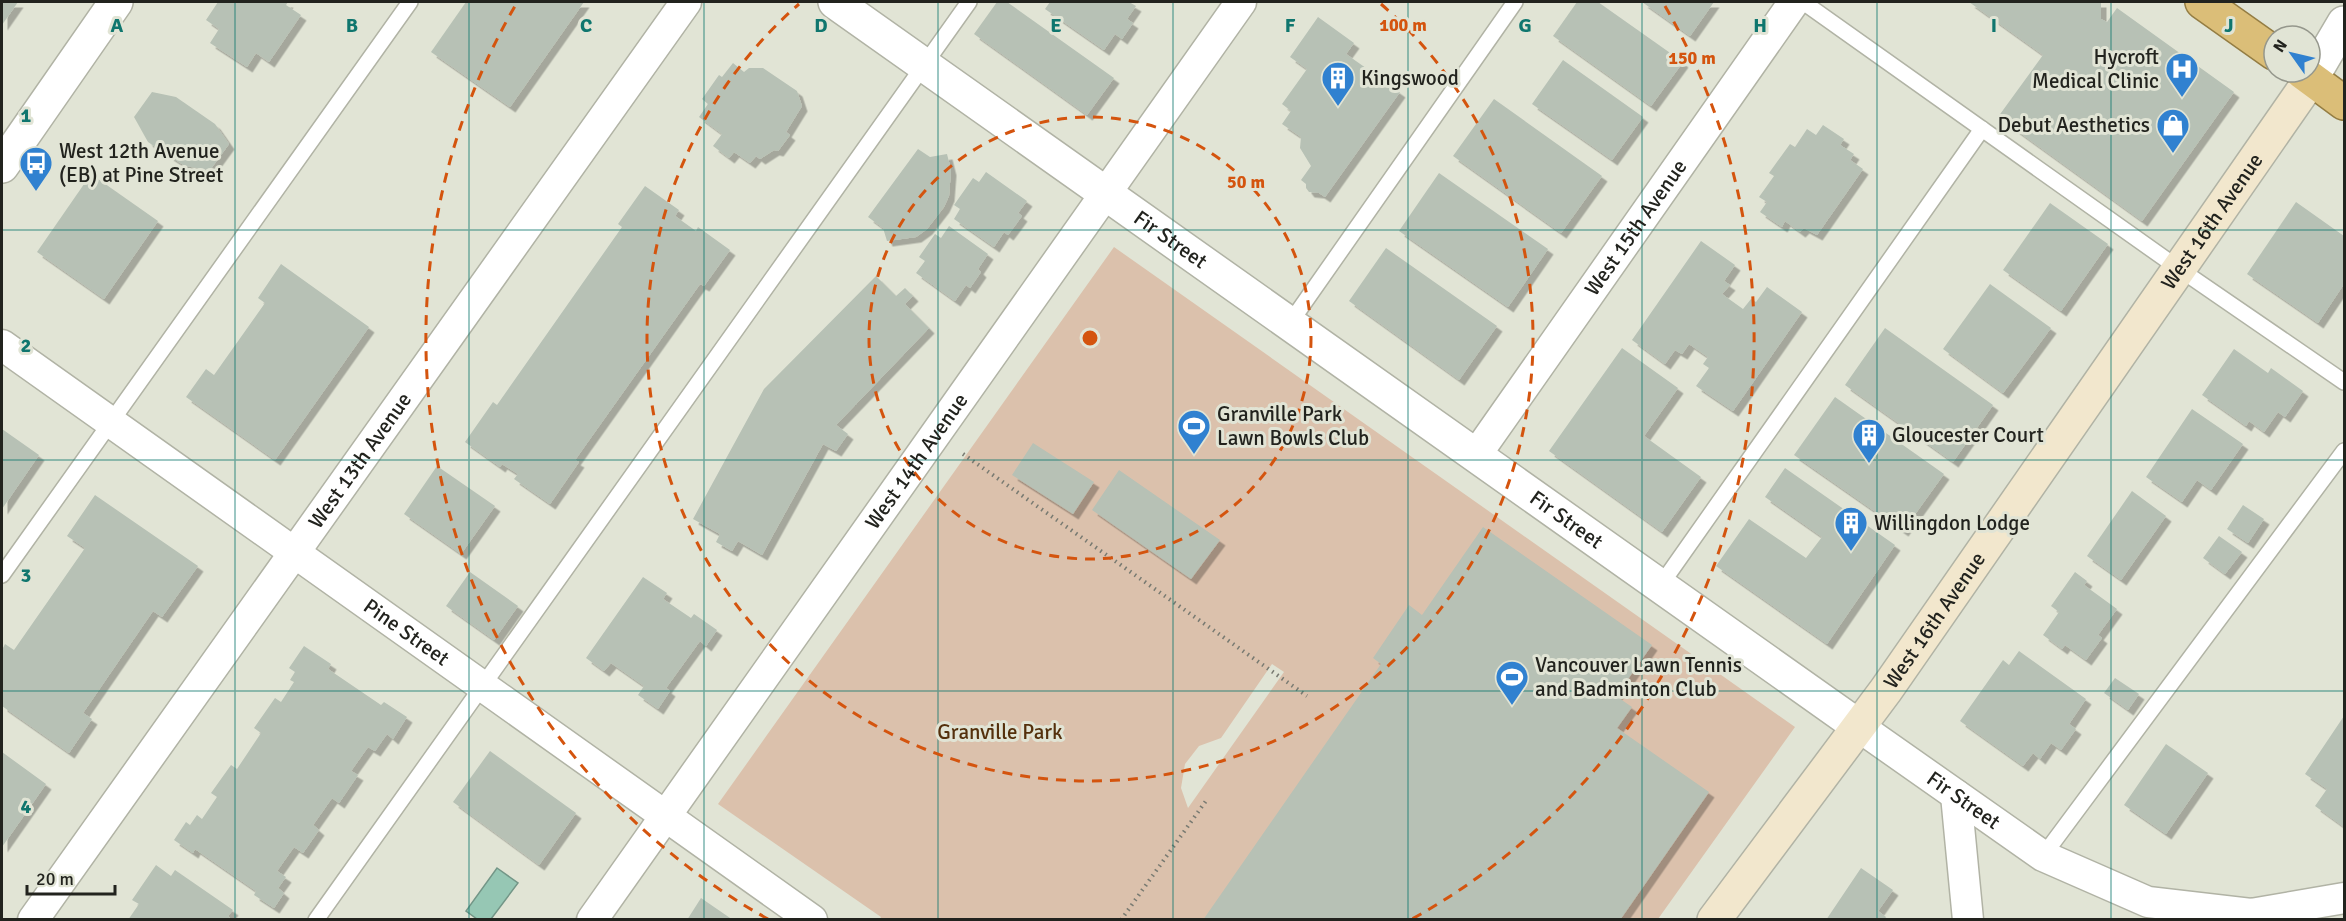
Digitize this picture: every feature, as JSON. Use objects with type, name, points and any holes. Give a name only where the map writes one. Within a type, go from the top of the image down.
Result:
[{"type":"highway","points":[[2202,2],[2262,44]]},
{"type":"highway","points":[[2318,84],[2344,103]]},
{"type":"main road","name":"West 16th Avenue","points":[[1714,920],[1886,690],[2178,268],[2300,84]]},
{"type":"street","points":[[2,166],[116,2]]},
{"type":"street","name":"West 13th Avenue","points":[[33,920],[686,2]]},
{"type":"street","name":"Fir Street","points":[[835,2],[2043,856],[2148,902],[2251,914],[2344,898]]},
{"type":"street","name":"West 14th Avenue","points":[[592,920],[1241,2]]},
{"type":"street","name":"West 15th Avenue","points":[[1476,455],[1794,2]]},
{"type":"street","points":[[2322,53],[2344,22]]},
{"type":"street","name":"Pine Street","points":[[2,345],[812,920]]},
{"type":"street","points":[[1956,795],[1968,920]]},
{"type":"lane","points":[[2,575],[410,2]]},
{"type":"lane","points":[[315,920],[969,2]]},
{"type":"lane","points":[[1290,323],[1515,2]]},
{"type":"lane","points":[[1803,2],[2178,268],[2344,382]]},
{"type":"lane","points":[[1660,586],[1982,129]]},
{"type":"lane","points":[[2043,856],[2344,451]]},
{"type":"path","points":[[963,454],[1307,696]]},
{"type":"path","points":[[1121,920],[1208,798]]},
{"type":"green space","name":"Granville Park","points":[[1114,247],[1795,727],[1658,919],[880,919],[881,917],[718,804]],"holes":[[[1272,664],[1284,672],[1188,808],[1181,788],[1185,764],[1199,746],[1221,738]]]},
{"type":"shaded area","points":[[497,868],[518,883],[491,919],[477,919],[466,911]]},
{"type":"building","points":[[2,2],[18,2],[2,25]]},
{"type":"building","points":[[218,2],[288,2],[286,5],[301,15],[269,62],[256,53],[247,67],[210,43],[219,29],[206,20]]},
{"type":"building","points":[[466,2],[584,2],[510,107],[431,52]]},
{"type":"building","points":[[997,2],[1007,2],[1114,78],[1087,115],[974,34]]},
{"type":"building","points":[[1050,2],[1129,2],[1136,6],[1127,19],[1133,23],[1122,39],[1115,34],[1104,50],[1045,9]]},
{"type":"building","points":[[1577,2],[1598,2],[1683,62],[1651,106],[1553,36]]},
{"type":"building","points":[[1642,2],[1714,2],[1690,36]]},
{"type":"building","points":[[1969,2],[2101,2],[2101,19],[2107,22],[2117,8],[2234,92],[2142,221],[1998,117],[2043,55]]},
{"type":"building","name":"Kingswood","points":[[1318,17],[1354,43],[1346,54],[1400,92],[1325,197],[1319,193],[1309,192],[1306,184],[1301,180],[1311,166],[1300,148],[1301,137],[1282,124],[1291,111],[1282,104],[1307,69],[1290,57]]},
{"type":"building","points":[[1563,60],[1643,117],[1612,160],[1532,104]]},
{"type":"building","points":[[733,63],[744,72],[749,68],[763,68],[797,91],[802,106],[786,132],[790,135],[778,151],[774,150],[760,159],[756,156],[750,163],[734,152],[729,158],[713,146],[722,134],[699,117],[708,104],[702,99],[719,75],[722,77]]},
{"type":"building","points":[[152,92],[176,97],[215,124],[229,144],[210,170],[185,166],[148,142],[134,117]]},
{"type":"building","points":[[1494,99],[1602,176],[1561,233],[1453,156]]},
{"type":"building","points":[[1823,125],[1844,139],[1840,145],[1854,154],[1850,160],[1863,169],[1817,235],[1804,228],[1800,232],[1785,221],[1782,227],[1760,212],[1767,202],[1759,197],[1774,176],[1769,173],[1790,144],[1795,147],[1807,129],[1816,135]]},
{"type":"building","points":[[918,149],[930,157],[947,154],[951,170],[949,196],[944,207],[927,229],[916,237],[887,241],[883,228],[868,217]]},
{"type":"building","points":[[986,172],[1027,201],[1018,213],[1022,216],[1008,235],[1004,232],[994,247],[954,219],[960,209],[954,205],[973,178],[979,182]]},
{"type":"building","points":[[1439,173],[1548,249],[1508,307],[1399,231]]},
{"type":"building","points":[[91,174],[158,221],[104,299],[37,252]]},
{"type":"building","points":[[645,186],[679,210],[675,216],[696,231],[698,227],[730,250],[704,286],[700,284],[575,460],[579,462],[550,504],[514,479],[518,474],[502,464],[500,467],[465,442],[493,402],[497,405],[622,227],[618,224]]},
{"type":"building","points":[[2296,202],[2344,236],[2344,284],[2318,323],[2247,274]]},
{"type":"building","points":[[2050,203],[2108,244],[2061,311],[2003,270]]},
{"type":"building","points":[[949,226],[988,254],[978,269],[981,272],[970,288],[966,285],[955,301],[916,273],[925,261],[919,257],[935,234],[941,238]]},
{"type":"building","points":[[1701,241],[1735,265],[1724,281],[1730,285],[1722,294],[1743,309],[1751,299],[1756,302],[1767,287],[1802,312],[1733,411],[1696,386],[1709,368],[1703,364],[1708,357],[1689,344],[1682,354],[1675,350],[1665,364],[1632,340]]},
{"type":"building","points":[[1386,248],[1497,326],[1459,380],[1349,301]]},
{"type":"building","points":[[281,264],[369,327],[275,460],[186,397],[206,369],[214,375],[265,303],[258,298]]},
{"type":"building","points":[[876,276],[896,296],[905,288],[913,296],[905,304],[929,328],[836,425],[848,434],[836,451],[823,444],[762,555],[738,541],[732,551],[716,542],[720,534],[693,519],[764,389]]},
{"type":"building","points":[[1990,284],[2051,328],[2003,393],[1943,349]]},
{"type":"building","points":[[1885,328],[1993,405],[1953,462],[1845,385]]},
{"type":"building","points":[[1622,348],[1678,388],[1644,436],[1701,477],[1662,532],[1549,451]]},
{"type":"building","points":[[2234,349],[2268,373],[2271,368],[2303,391],[2285,417],[2278,412],[2264,432],[2249,421],[2246,426],[2202,395]]},
{"type":"building","name":"Gloucester Court","points":[[1835,397],[1944,474],[1903,531],[1794,455]]},
{"type":"building","points":[[2192,409],[2243,444],[2211,490],[2197,480],[2182,502],[2146,477]]},
{"type":"building","points":[[2,429],[39,455],[2,509]]},
{"type":"building","points":[[1033,443],[1094,482],[1073,514],[1012,475]]},
{"type":"building","points":[[437,466],[495,506],[461,554],[404,514]]},
{"type":"building","name":"Willingdon Lodge","points":[[1785,468],[1895,545],[1827,644],[1716,566],[1749,519],[1806,558],[1822,537],[1765,497]]},
{"type":"building","points":[[1119,470],[1220,540],[1191,579],[1092,510]]},
{"type":"building","points":[[2132,491],[2166,516],[2121,580],[2087,556]]},
{"type":"building","points":[[95,495],[198,566],[162,617],[153,611],[83,713],[92,719],[69,753],[2,706],[2,650],[5,644],[14,650],[85,548],[67,536]]},
{"type":"building","points":[[2243,505],[2264,519],[2248,543],[2227,529]]},
{"type":"building","name":"Vancouver Lawn Tennis and Badminton Club","points":[[1483,527],[1652,645],[1616,696],[1632,707],[1617,728],[1709,792],[1620,920],[1203,920],[1381,664],[1373,658],[1409,605],[1422,615]]},
{"type":"building","points":[[2219,536],[2242,552],[2225,574],[2203,558]]},
{"type":"building","points":[[470,572],[518,606],[494,640],[446,606]]},
{"type":"building","points":[[2075,572],[2087,581],[2084,585],[2117,609],[2098,635],[2102,638],[2086,660],[2065,645],[2062,649],[2043,635],[2059,612],[2051,606]]},
{"type":"building","points":[[643,577],[667,593],[663,599],[691,618],[694,614],[717,630],[706,646],[700,641],[666,688],[670,691],[658,709],[638,695],[644,686],[611,663],[604,671],[586,658]]},
{"type":"building","points":[[304,646],[331,664],[328,669],[381,705],[384,702],[407,717],[393,739],[387,734],[375,751],[368,747],[351,771],[358,775],[339,803],[332,798],[313,825],[319,830],[303,853],[294,847],[277,871],[286,877],[278,888],[284,893],[274,908],[254,895],[256,891],[195,849],[193,853],[174,840],[186,822],[190,825],[197,815],[202,819],[217,797],[211,793],[231,765],[237,769],[261,733],[254,728],[275,698],[281,702],[294,682],[290,680],[295,672],[289,668]]},
{"type":"building","points":[[2019,651],[2086,699],[2069,724],[2076,729],[2061,750],[2051,743],[2040,759],[2033,753],[2023,766],[1960,721],[2003,660],[2009,665]]},
{"type":"building","points":[[2115,678],[2139,694],[2128,710],[2104,693]]},
{"type":"building","points":[[2344,716],[2344,827],[2315,806],[2327,789],[2305,774]]},
{"type":"building","points":[[2166,744],[2208,773],[2166,834],[2124,805]]},
{"type":"building","points":[[490,751],[576,813],[539,865],[453,802]]},
{"type":"building","points":[[2,752],[46,784],[2,847]]},
{"type":"building","points":[[156,865],[171,876],[175,870],[233,910],[228,916],[232,920],[128,920],[139,904],[132,900]]},
{"type":"building","points":[[1861,868],[1893,890],[1878,911],[1886,917],[1884,920],[1826,920]]},
{"type":"building","points":[[701,898],[733,920],[687,920]]},
{"type":"place","name":"Hycroft Medical Clinic","points":[[2182,98]]},
{"type":"place","name":"Kingswood","points":[[1338,107]]},
{"type":"place","name":"Debut Aesthetics","points":[[2173,154]]},
{"type":"place","name":"West 12th Avenue (EB) at Pine Street","points":[[36,192]]},
{"type":"place","name":"Granville Park Lawn Bowls Club","points":[[1194,455]]},
{"type":"place","name":"Gloucester Court","points":[[1869,464]]},
{"type":"place","name":"Willingdon Lodge","points":[[1851,552]]},
{"type":"place","name":"Vancouver Lawn Tennis and Badminton Club","points":[[1512,706]]}]
